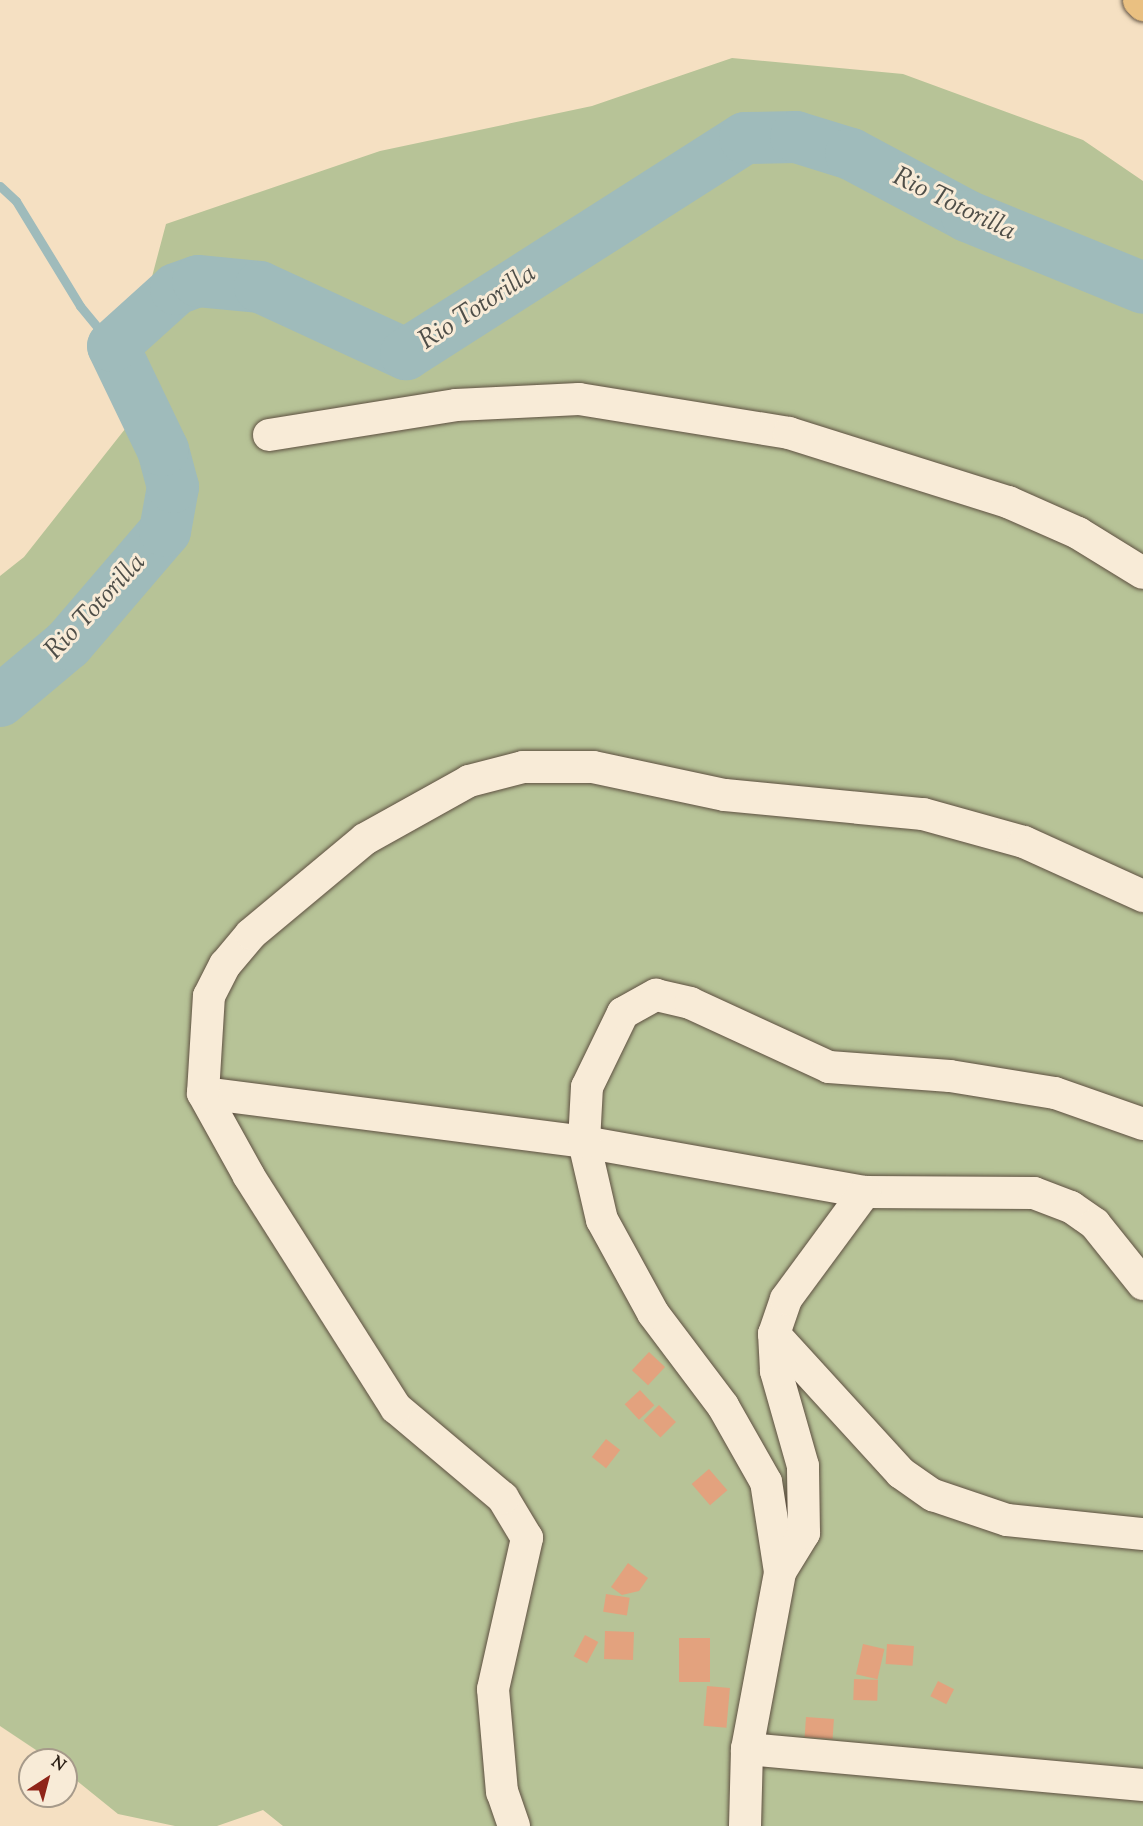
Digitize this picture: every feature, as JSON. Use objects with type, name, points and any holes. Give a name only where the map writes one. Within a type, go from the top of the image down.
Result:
[{"type":"highway","points":[[1139,0],[1143,4]]},
{"type":"street","points":[[269,435],[456,405],[579,399],[789,433],[1008,502],[1078,533],[1143,573]]},
{"type":"street","points":[[514,1826],[502,1792],[492,1689],[527,1538],[503,1498],[396,1408],[249,1176],[203,1093],[209,996],[225,965],[251,934],[364,839],[469,782],[523,767],[593,766],[724,795],[922,814],[1024,842],[1143,896]]},
{"type":"street","points":[[745,1826],[747,1749],[780,1572],[766,1482],[723,1406],[653,1313],[602,1220],[584,1142],[587,1086],[623,1013],[656,995],[690,1004],[829,1067],[950,1076],[1055,1093],[1143,1124]]},
{"type":"street","points":[[203,1093],[584,1142],[865,1192],[1034,1193],[1071,1207],[1095,1224],[1143,1284]]},
{"type":"street","points":[[780,1572],[804,1533],[803,1466],[776,1371],[774,1334],[786,1299],[865,1192]]},
{"type":"street","points":[[774,1334],[901,1473],[933,1495],[1007,1520],[1143,1534]]},
{"type":"street","points":[[747,1749],[1143,1785]]},
{"type":"green space","points":[[732,58],[903,74],[1083,140],[1143,181],[1143,1826],[283,1826],[263,1810],[217,1826],[175,1826],[118,1814],[78,1782],[78,1748],[33,1748],[0,1726],[0,576],[24,557],[129,424],[128,367],[166,224],[380,151],[592,106]]},
{"type":"building","points":[[649,1352],[665,1367],[648,1385],[632,1370]]},
{"type":"building","points":[[640,1390],[654,1405],[639,1420],[625,1404]]},
{"type":"building","points":[[659,1405],[676,1422],[660,1438],[643,1421]]},
{"type":"building","points":[[606,1439],[620,1450],[606,1468],[592,1457]]},
{"type":"building","points":[[709,1469],[727,1490],[710,1505],[692,1484]]},
{"type":"building","points":[[628,1563],[648,1578],[639,1591],[622,1595],[611,1587]]},
{"type":"building","points":[[606,1594],[630,1598],[627,1616],[603,1612]]},
{"type":"building","points":[[605,1631],[634,1632],[633,1660],[604,1659]]},
{"type":"building","points":[[585,1635],[598,1642],[587,1663],[574,1656]]},
{"type":"building","points":[[679,1638],[710,1638],[710,1682],[679,1682]]},
{"type":"building","points":[[863,1644],[884,1649],[877,1679],[856,1674]]},
{"type":"building","points":[[887,1644],[914,1646],[913,1666],[886,1664]]},
{"type":"building","points":[[854,1679],[878,1680],[877,1701],[853,1700]]},
{"type":"building","points":[[938,1681],[954,1689],[946,1704],[930,1696]]},
{"type":"building","points":[[707,1686],[730,1688],[726,1728],[704,1726]]},
{"type":"building","points":[[806,1717],[834,1719],[833,1739],[805,1737]]},
{"type":"waterway","name":"Rio Totorilla","points":[[0,701],[68,644],[165,531],[173,487],[163,450],[113,346],[176,289],[198,281],[260,287],[406,354],[745,138],[796,137],[851,154],[967,216],[1143,288]]},
{"type":"waterway","points":[[0,186],[16,201],[80,306],[113,346]]}]
